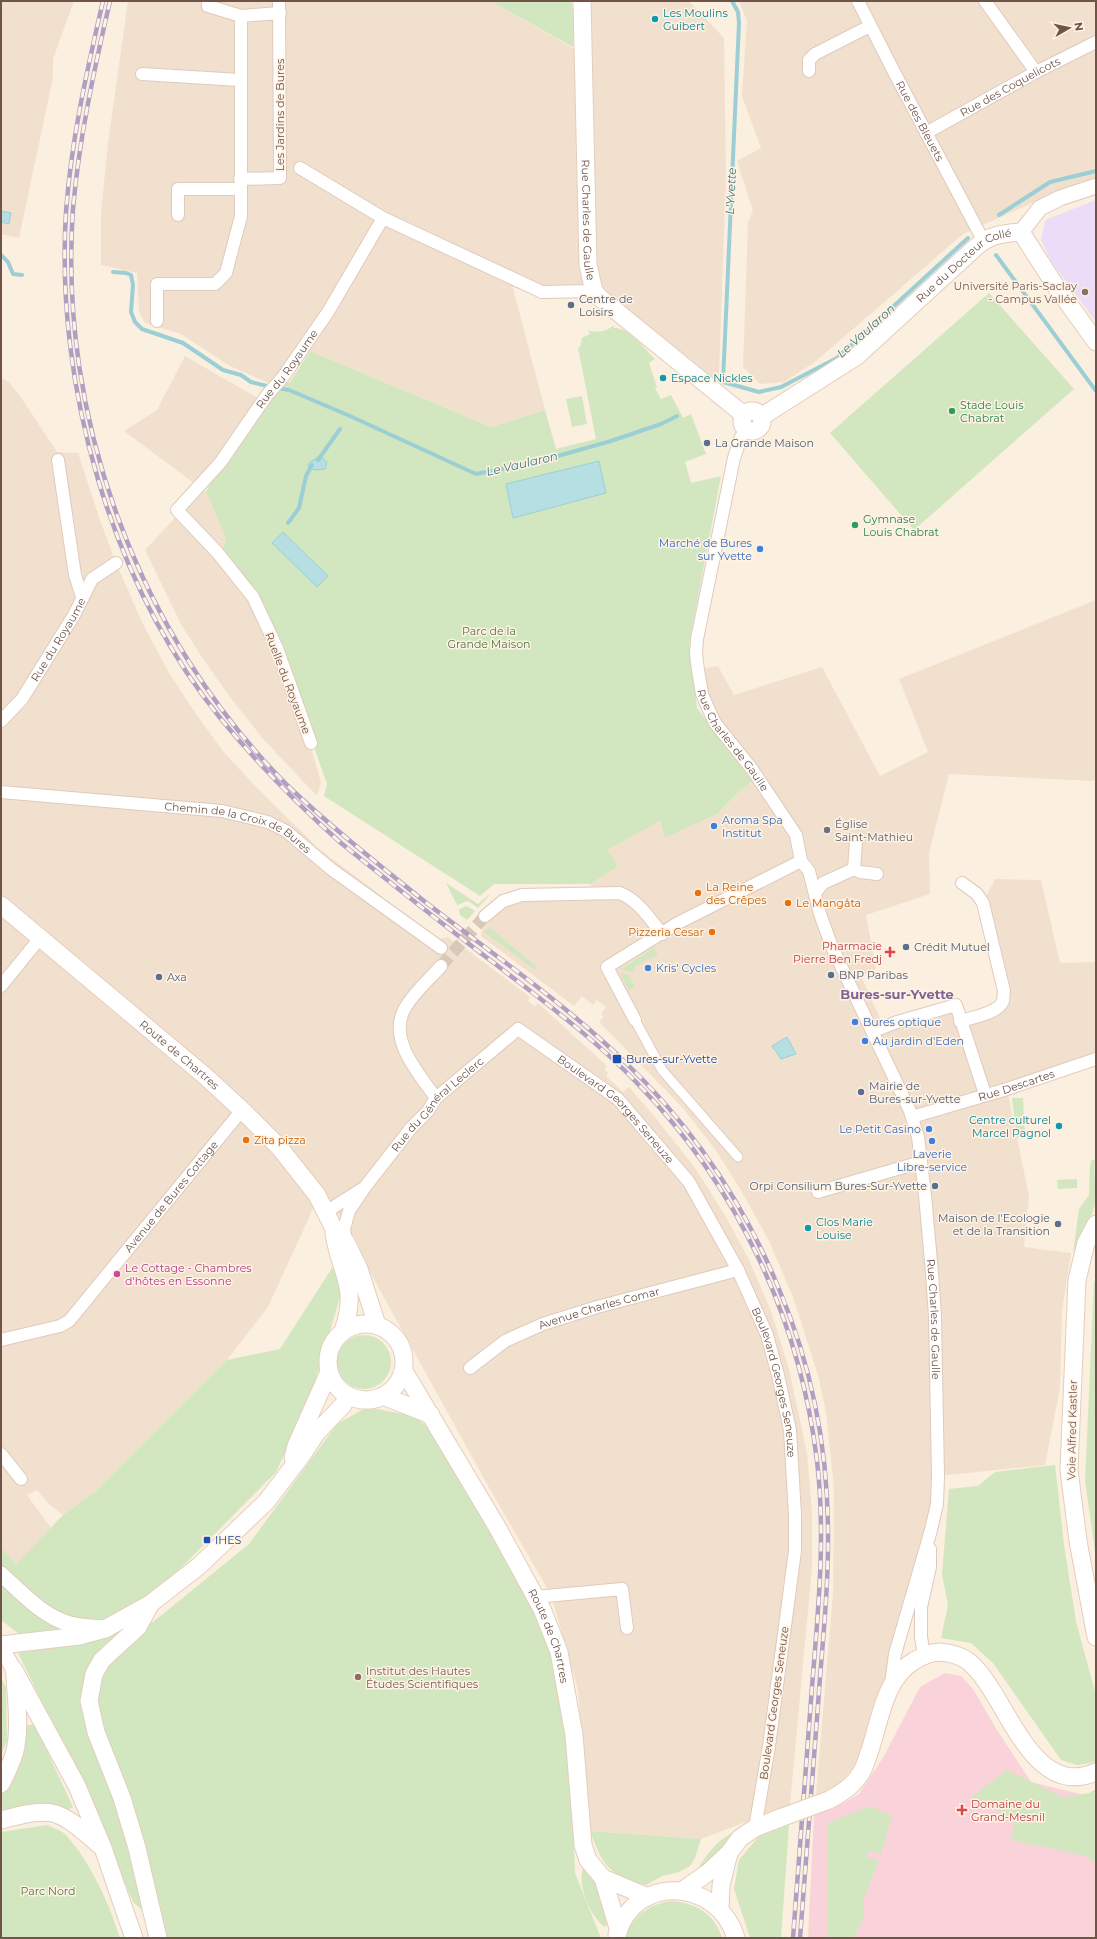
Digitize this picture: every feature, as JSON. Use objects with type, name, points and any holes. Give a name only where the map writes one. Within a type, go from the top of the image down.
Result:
[{"type":"main road","name":"Rue Charles de Gaulle","points":[[582,2],[588,265],[594,291],[745,422]]},
{"type":"main road","name":"Rue du Docteur Collé","points":[[745,422],[753,431],[759,428],[762,423],[761,417],[857,356],[983,240],[1001,234],[1021,232]]},
{"type":"main road","points":[[1021,232],[1055,285],[1096,342]]},
{"type":"main road","name":"Route de Chartres","points":[[1,905],[197,1069],[242,1110],[295,1166],[317,1194],[330,1219],[346,1242],[359,1269],[377,1325]]},
{"type":"main road","name":"Route de Chartres","points":[[330,1219],[338,1253],[349,1287],[349,1309],[343,1331]]},
{"type":"main road","name":"Voie Alfred Kastler","points":[[1096,1224],[1086,1243],[1077,1280],[1069,1470],[1078,1542],[1096,1637]]},
{"type":"main road","points":[[290,1471],[296,1446],[319,1398],[329,1372],[329,1353],[334,1341],[343,1331],[359,1324],[377,1325],[388,1330],[399,1342],[405,1359],[404,1370],[396,1386],[383,1396],[365,1400],[348,1395],[340,1389],[329,1372]]},
{"type":"main road","name":"Route de Chartres","points":[[404,1370],[496,1525],[542,1608],[560,1652],[574,1735],[583,1844],[588,1860],[602,1878],[617,1933]]},
{"type":"main road","points":[[1,1646],[50,1641],[79,1636],[105,1629],[150,1604],[199,1566],[266,1502],[317,1432],[344,1405],[348,1395]]},
{"type":"main road","points":[[383,1396],[431,1416]]},
{"type":"main road","points":[[150,1604],[138,1627],[102,1660],[94,1674],[89,1701],[96,1732],[122,1798],[137,1848],[158,1938]]},
{"type":"main road","points":[[924,1655],[938,1652],[949,1653],[958,1655],[972,1665],[983,1678],[1022,1741],[1042,1763],[1058,1774],[1071,1777],[1086,1777],[1096,1772]]},
{"type":"main road","name":"Rue Charles de Gaulle","points":[[682,1890],[710,1871],[729,1853],[740,1838],[754,1828],[829,1800],[846,1791],[862,1772],[890,1685],[910,1663],[924,1655]]},
{"type":"main road","points":[[1,1784],[10,1766],[16,1746],[18,1727],[14,1670]]},
{"type":"main road","points":[[14,1670],[76,1786],[103,1848],[134,1938]]},
{"type":"main road","points":[[1,1820],[28,1815],[56,1814],[66,1819],[103,1848]]},
{"type":"main road","name":"Rue Charles de Gaulle","points":[[720,1909],[722,1885],[729,1853]]},
{"type":"main road","name":"Route de Chartres","points":[[602,1878],[648,1897]]},
{"type":"main road","points":[[617,1933],[626,1916],[636,1905],[648,1897],[664,1891],[682,1890],[702,1896],[720,1909],[730,1922],[736,1938]]},
{"type":"street","name":"Les Jardins de Bures","points":[[178,216],[178,189],[240,184],[280,178],[279,7],[241,16],[208,6],[208,1]]},
{"type":"street","name":"Rue des Bleuets","points":[[858,1],[983,240]]},
{"type":"street","points":[[986,1],[1036,72]]},
{"type":"street","points":[[157,321],[156,284],[215,284],[226,273],[241,216],[241,16]]},
{"type":"street","points":[[809,71],[810,60],[815,54],[870,26]]},
{"type":"street","name":"Rue des Coquelicots","points":[[926,133],[1036,72],[1096,42]]},
{"type":"street","points":[[142,74],[240,80]]},
{"type":"street","points":[[300,168],[383,218],[542,292],[594,291]]},
{"type":"street","name":"Rue du Docteur Collé","points":[[1021,232],[1040,208],[1060,198],[1096,186]]},
{"type":"street","name":"Rue du Royaume","points":[[177,510],[220,462],[267,395],[287,372],[328,312],[383,218]]},
{"type":"street","name":"Rue Charles de Gaulle","points":[[745,422],[736,448],[697,639],[696,654],[702,694],[715,723],[752,769],[793,829],[798,842],[800,861],[809,871],[832,947],[874,1031],[911,1114],[918,1137],[926,1203],[935,1317],[938,1476],[937,1504],[931,1530],[894,1654],[890,1685]]},
{"type":"street","points":[[58,460],[75,576],[82,597]]},
{"type":"street","name":"Ruelle du Royaume","points":[[177,510],[217,552],[253,597],[277,648],[311,743]]},
{"type":"street","name":"Rue du Royaume","points":[[1,721],[22,699],[74,615],[92,578],[116,562]]},
{"type":"street","name":"Chemin de la Croix de Bures","points":[[1,792],[222,811],[268,822],[286,831],[331,869],[441,948]]},
{"type":"street","points":[[854,869],[856,842]]},
{"type":"street","points":[[738,1157],[662,1070],[607,968],[678,923],[800,861]]},
{"type":"street","points":[[854,869],[860,872],[877,874]]},
{"type":"street","points":[[815,893],[823,883],[854,869]]},
{"type":"street","points":[[960,1021],[991,1012],[999,1007],[1003,1001],[1004,991],[983,904],[977,894],[962,883]]},
{"type":"street","points":[[485,916],[503,901],[522,895],[620,894],[628,896],[637,904],[662,934]]},
{"type":"street","points":[[1,986],[40,938]]},
{"type":"street","points":[[436,1098],[406,1051],[402,1042],[400,1025],[405,1008],[441,966]]},
{"type":"street","points":[[874,1031],[896,1022],[956,1005],[985,1094]]},
{"type":"street","name":"Rue du Général Leclerc","points":[[346,1242],[344,1230],[345,1220],[365,1187],[411,1128],[428,1111],[436,1098],[518,1029]]},
{"type":"street","name":"Boulevard Georges Seneuze","points":[[518,1029],[618,1099],[689,1182],[738,1270],[767,1335],[778,1375],[790,1430],[795,1515],[795,1551],[770,1746],[754,1828]]},
{"type":"street","name":"Rue Descartes","points":[[911,1114],[1007,1089],[1096,1059]]},
{"type":"street","name":"Avenue de Bures Cottage","points":[[1,1340],[60,1326],[69,1321],[242,1110]]},
{"type":"street","points":[[818,1192],[921,1162]]},
{"type":"street","name":"Rue du Général Leclerc","points":[[330,1219],[365,1187]]},
{"type":"street","name":"Avenue Charles Comar","points":[[470,1368],[505,1341],[543,1324],[597,1307],[738,1270]]},
{"type":"street","points":[[1,1454],[21,1479]]},
{"type":"street","name":"Rue Charles de Gaulle","points":[[924,1655],[921,1637],[921,1607],[930,1567],[931,1530]]},
{"type":"street","points":[[1,1574],[37,1607],[50,1615],[70,1624],[105,1629]]},
{"type":"street","points":[[535,1597],[622,1590],[627,1628]]},
{"type":"street","points":[[1,1646],[14,1670]]},
{"type":"shaded area","points":[[1,1],[74,1],[53,59],[53,78],[19,238],[1,234]]},
{"type":"shaded area","points":[[128,1],[490,1],[589,57],[589,1],[689,1],[724,38],[726,176],[719,376],[713,380],[611,298],[542,292],[510,277],[545,410],[491,427],[303,348],[275,386],[230,366],[181,334],[145,323],[139,311],[137,273],[101,265],[101,213],[108,143]]},
{"type":"shaded area","points":[[739,1],[1096,1],[1096,179],[1059,191],[963,234],[815,362],[784,382],[760,384],[743,367],[748,222],[753,211],[737,161],[761,148],[742,96],[747,21]]},
{"type":"shaded area","name":"Université Paris-Saclay - Campus Vallée","points":[[1096,200],[1096,322],[1051,261],[1041,240],[1045,220]]},
{"type":"shaded area","points":[[185,356],[263,401],[199,487],[124,431],[157,410]]},
{"type":"shaded area","points":[[1,378],[9,382],[22,399],[57,452],[78,453],[116,563],[142,622],[169,673],[223,751],[254,785],[319,849],[437,940],[447,937],[470,952],[530,997],[528,1001],[535,1007],[538,1003],[607,1066],[604,1069],[608,1073],[606,1076],[623,1092],[629,1087],[655,1117],[695,1168],[726,1217],[749,1260],[771,1311],[789,1369],[807,1453],[812,1512],[812,1567],[790,1805],[701,1839],[590,1831],[578,1690],[551,1595],[487,1484],[323,1187],[268,1307],[227,1360],[96,1491],[63,1515],[49,1504],[37,1490],[27,1495],[51,1528],[16,1564],[1,1552]]},
{"type":"shaded area","points":[[201,490],[206,492],[226,538],[222,551],[250,600],[275,652],[312,750],[321,783],[317,796],[264,740],[230,697],[203,659],[181,624],[145,550]]},
{"type":"shaded area","points":[[1096,600],[1096,775],[1094,781],[949,774],[929,853],[930,894],[866,915],[876,969],[861,976],[883,1025],[956,1005],[960,1020],[1003,1001],[983,903],[995,879],[1041,880],[1060,963],[1096,962],[1096,1059],[1007,1089],[1029,1196],[1024,1247],[1071,1253],[1062,1311],[1060,1388],[1045,1465],[938,1476],[878,1725],[852,1769],[835,1788],[816,1795],[833,1593],[834,1489],[826,1412],[818,1375],[793,1297],[769,1241],[742,1192],[717,1152],[683,1108],[599,1022],[604,1016],[601,1014],[606,1007],[597,1000],[593,1005],[582,996],[574,1006],[481,936],[485,916],[503,901],[590,894],[591,884],[618,866],[606,850],[660,821],[665,838],[717,814],[752,781],[752,769],[715,723],[698,670],[718,666],[734,695],[822,667],[880,776],[928,752],[899,679]]},
{"type":"shaded area","name":"Domaine du Grand-Mesnil","points":[[945,1673],[961,1676],[973,1689],[997,1730],[1031,1782],[1096,1798],[1096,1938],[808,1938],[814,1815],[842,1804],[859,1794],[884,1756],[920,1687]]},
{"type":"green space","points":[[490,1],[571,1],[575,21],[573,47]]},
{"type":"green space","name":"Stade Louis Chabrat","points":[[989,293],[1074,389],[914,530],[830,433]]},
{"type":"green space","name":"Parc de la Grande Maison","points":[[613,326],[614,328],[625,331],[631,335],[655,359],[649,363],[657,387],[655,388],[661,399],[671,395],[683,418],[691,414],[706,454],[685,462],[691,483],[721,476],[689,644],[697,708],[752,781],[717,814],[665,838],[660,821],[607,850],[618,866],[591,884],[494,884],[480,896],[324,796],[327,784],[272,628],[222,551],[226,538],[206,492],[213,476],[280,383],[290,382],[310,351],[491,427],[545,410],[556,449],[596,439],[578,348],[580,347],[582,338],[590,334],[588,330],[601,331],[607,330]]},
{"type":"green space","points":[[582,396],[587,424],[572,427],[566,399]]},
{"type":"green space","points":[[446,883],[478,904],[491,893],[478,908],[468,901],[457,905]]},
{"type":"green space","points":[[467,906],[475,911],[467,920],[460,915],[459,909]]},
{"type":"green space","points":[[489,927],[537,967],[535,970],[484,932]]},
{"type":"green space","points":[[654,948],[658,955],[635,966],[634,970],[631,972],[621,969]]},
{"type":"green space","points":[[620,973],[629,975],[635,987],[629,991]]},
{"type":"green space","points":[[1012,1098],[1023,1098],[1025,1133],[1017,1138]]},
{"type":"green space","points":[[1092,1159],[1095,1161],[1095,1205],[1090,1219],[1073,1253],[1079,1209],[1089,1195],[1090,1165]]},
{"type":"green space","points":[[1077,1179],[1077,1188],[1058,1189],[1057,1180]]},
{"type":"green space","points":[[332,1268],[344,1284],[308,1405],[276,1472],[183,1566],[116,1623],[19,1634],[1,1620],[1,1548],[16,1564],[63,1515],[96,1491],[227,1360],[280,1349]]},
{"type":"green space","points":[[1094,1281],[1096,1283],[1096,1559],[1085,1481]]},
{"type":"green space","points":[[359,1335],[369,1335],[379,1339],[387,1347],[391,1357],[391,1367],[387,1377],[379,1385],[369,1389],[359,1389],[349,1385],[341,1377],[337,1367],[337,1357],[341,1347],[349,1339]]},
{"type":"green space","name":"Institut des Hautes Études Scientifiques","points":[[367,1407],[414,1416],[436,1434],[528,1595],[554,1656],[569,1740],[575,1873],[601,1938],[167,1938],[166,1931],[133,1902],[87,1794],[18,1653],[153,1622],[249,1544],[337,1424]]},
{"type":"green space","points":[[1055,1465],[1064,1544],[1076,1622],[1096,1695],[1096,1762],[1077,1765],[1061,1760],[993,1663],[971,1643],[941,1638],[948,1605],[942,1574],[949,1489],[978,1486],[995,1472]]},
{"type":"green space","points":[[1,1678],[6,1687],[7,1741],[1,1755]]},
{"type":"green space","points":[[25,1725],[35,1725],[73,1807],[66,1811],[43,1804],[1,1810],[1,1795],[9,1783]]},
{"type":"green space","points":[[1007,1770],[1063,1797],[1089,1793],[1096,1789],[1096,1864],[1087,1856],[1011,1840],[1015,1819],[970,1798]]},
{"type":"green space","points":[[870,1806],[892,1816],[881,1854],[868,1851],[867,1858],[879,1860],[864,1898],[864,1918],[853,1938],[828,1938],[828,1823]]},
{"type":"green space","name":"Parc Nord","points":[[47,1825],[66,1835],[83,1858],[105,1897],[120,1938],[1,1938],[1,1832]]},
{"type":"green space","points":[[789,1825],[781,1938],[750,1938],[734,1889],[739,1860],[759,1836]]},
{"type":"green space","points":[[738,1829],[742,1829],[697,1873],[697,1870],[702,1862],[714,1846]]},
{"type":"green space","points":[[590,1831],[701,1839],[695,1858],[690,1866],[679,1872],[662,1876],[646,1885],[623,1878],[615,1873],[603,1861]]},
{"type":"green space","points":[[583,1869],[600,1888],[608,1921],[605,1927],[600,1923],[586,1901],[582,1884]]},
{"type":"green space","points":[[672,1901],[689,1904],[703,1911],[715,1922],[722,1938],[624,1938],[632,1923],[643,1912],[656,1905]]},
{"type":"water","points":[[1,211],[11,213],[9,224],[1,222]]},
{"type":"water","points":[[318,457],[321,457],[327,462],[325,469],[315,470],[309,468],[308,464]]},
{"type":"water","points":[[599,461],[606,493],[513,518],[506,484]]},
{"type":"water","points":[[283,532],[328,576],[317,587],[272,543]]},
{"type":"water","points":[[787,1037],[796,1054],[781,1059],[772,1046]]},
{"type":"waterway","name":"L'Yvette","points":[[732,1],[738,12],[739,23],[723,382],[759,392],[781,387],[837,358],[968,238]]},
{"type":"waterway","name":"Le Vaularon","points":[[999,215],[1050,182],[1096,171]]},
{"type":"waterway","name":"Le Vaularon","points":[[1,255],[8,262],[13,274],[22,275]]},
{"type":"waterway","points":[[996,255],[1096,391]]},
{"type":"waterway","name":"Le Vaularon","points":[[113,272],[131,275],[133,285],[131,312],[135,322],[142,329],[183,343],[223,370],[241,375],[251,382],[267,386]]},
{"type":"waterway","name":"Le Vaularon","points":[[282,389],[289,390],[350,416],[476,474],[533,463],[611,441],[661,424],[677,416]]},
{"type":"waterway","points":[[318,460],[340,429]]},
{"type":"waterway","points":[[288,523],[299,508],[306,476],[312,465]]},
{"type":"tunnel","points":[[441,966],[485,916]]},
{"type":"railway","points":[[103,1],[86,79],[68,185],[65,278],[70,345],[81,413],[98,480],[121,545],[149,607],[182,666],[221,719],[249,752],[309,814],[341,843],[417,904],[586,1035],[621,1066],[637,1083],[673,1123],[705,1166],[733,1210],[758,1257],[779,1306],[796,1357],[808,1408],[817,1461],[821,1517],[819,1602],[793,1938]]},
{"type":"railway","points":[[110,1],[93,79],[79,157],[73,209],[72,288],[79,367],[95,445],[119,520],[151,593],[189,663],[235,727],[288,786],[338,831],[389,873],[552,998],[601,1039],[672,1112],[714,1167],[732,1196],[765,1257],[790,1317],[800,1346],[815,1406],[824,1466],[828,1527],[825,1616],[800,1938]]},
{"type":"place","name":"Les Moulins Guibert","points":[[655,19]]},
{"type":"place","name":"Université Paris-Saclay - Campus Vallée","points":[[1085,292]]},
{"type":"place","name":"Centre de Loisirs","points":[[571,305]]},
{"type":"place","name":"Espace Nickles","points":[[663,378]]},
{"type":"place","name":"Stade Louis Chabrat","points":[[952,411]]},
{"type":"place","name":"La Grande Maison","points":[[707,443]]},
{"type":"place","name":"Gymnase Louis Chabrat","points":[[855,525]]},
{"type":"place","name":"Marché de Bures sur Yvette","points":[[760,549]]},
{"type":"place","name":"Aroma Spa Institut","points":[[714,826]]},
{"type":"place","name":"Église Saint-Mathieu","points":[[827,830]]},
{"type":"place","name":"La Reine des Crêpes","points":[[698,893]]},
{"type":"place","name":"Le Mangåta","points":[[788,903]]},
{"type":"place","name":"Pizzeria Cesar","points":[[712,932]]},
{"type":"place","name":"Crédit Mutuel","points":[[906,947]]},
{"type":"place","name":"Pharmacie Pierre Ben Fredj","points":[[890,952]]},
{"type":"place","name":"Kris' Cycles","points":[[648,968]]},
{"type":"place","name":"BNP Paribas","points":[[831,975]]},
{"type":"place","name":"Axa","points":[[159,977]]},
{"type":"place","name":"Bures optique","points":[[855,1022]]},
{"type":"place","name":"Au jardin d'Eden","points":[[865,1041]]},
{"type":"place","name":"Bures-sur-Yvette","points":[[617,1059]]},
{"type":"place","name":"Mairie de Bures-sur-Yvette","points":[[861,1092]]},
{"type":"place","name":"Centre culturel Marcel Pagnol","points":[[1059,1126]]},
{"type":"place","name":"Le Petit Casino","points":[[929,1129]]},
{"type":"place","name":"Zita pizza","points":[[246,1140]]},
{"type":"place","name":"Laverie Libre-service","points":[[932,1141]]},
{"type":"place","name":"Orpi Consilium Bures-Sur-Yvette","points":[[935,1186]]},
{"type":"place","name":"Maison de l'Ecologie et de la Transition","points":[[1058,1224]]},
{"type":"place","name":"Clos Marie Louise","points":[[808,1228]]},
{"type":"place","name":"Le Cottage - Chambres d'hôtes en Essonne","points":[[117,1274]]},
{"type":"place","name":"IHES","points":[[207,1540]]},
{"type":"place","name":"Institut des Hautes Études Scientifiques","points":[[358,1677]]},
{"type":"place","name":"Domaine du Grand-Mesnil","points":[[962,1810]]},
{"type":"district","name":"Bures-sur-Yvette","points":[[897,994]]}]
